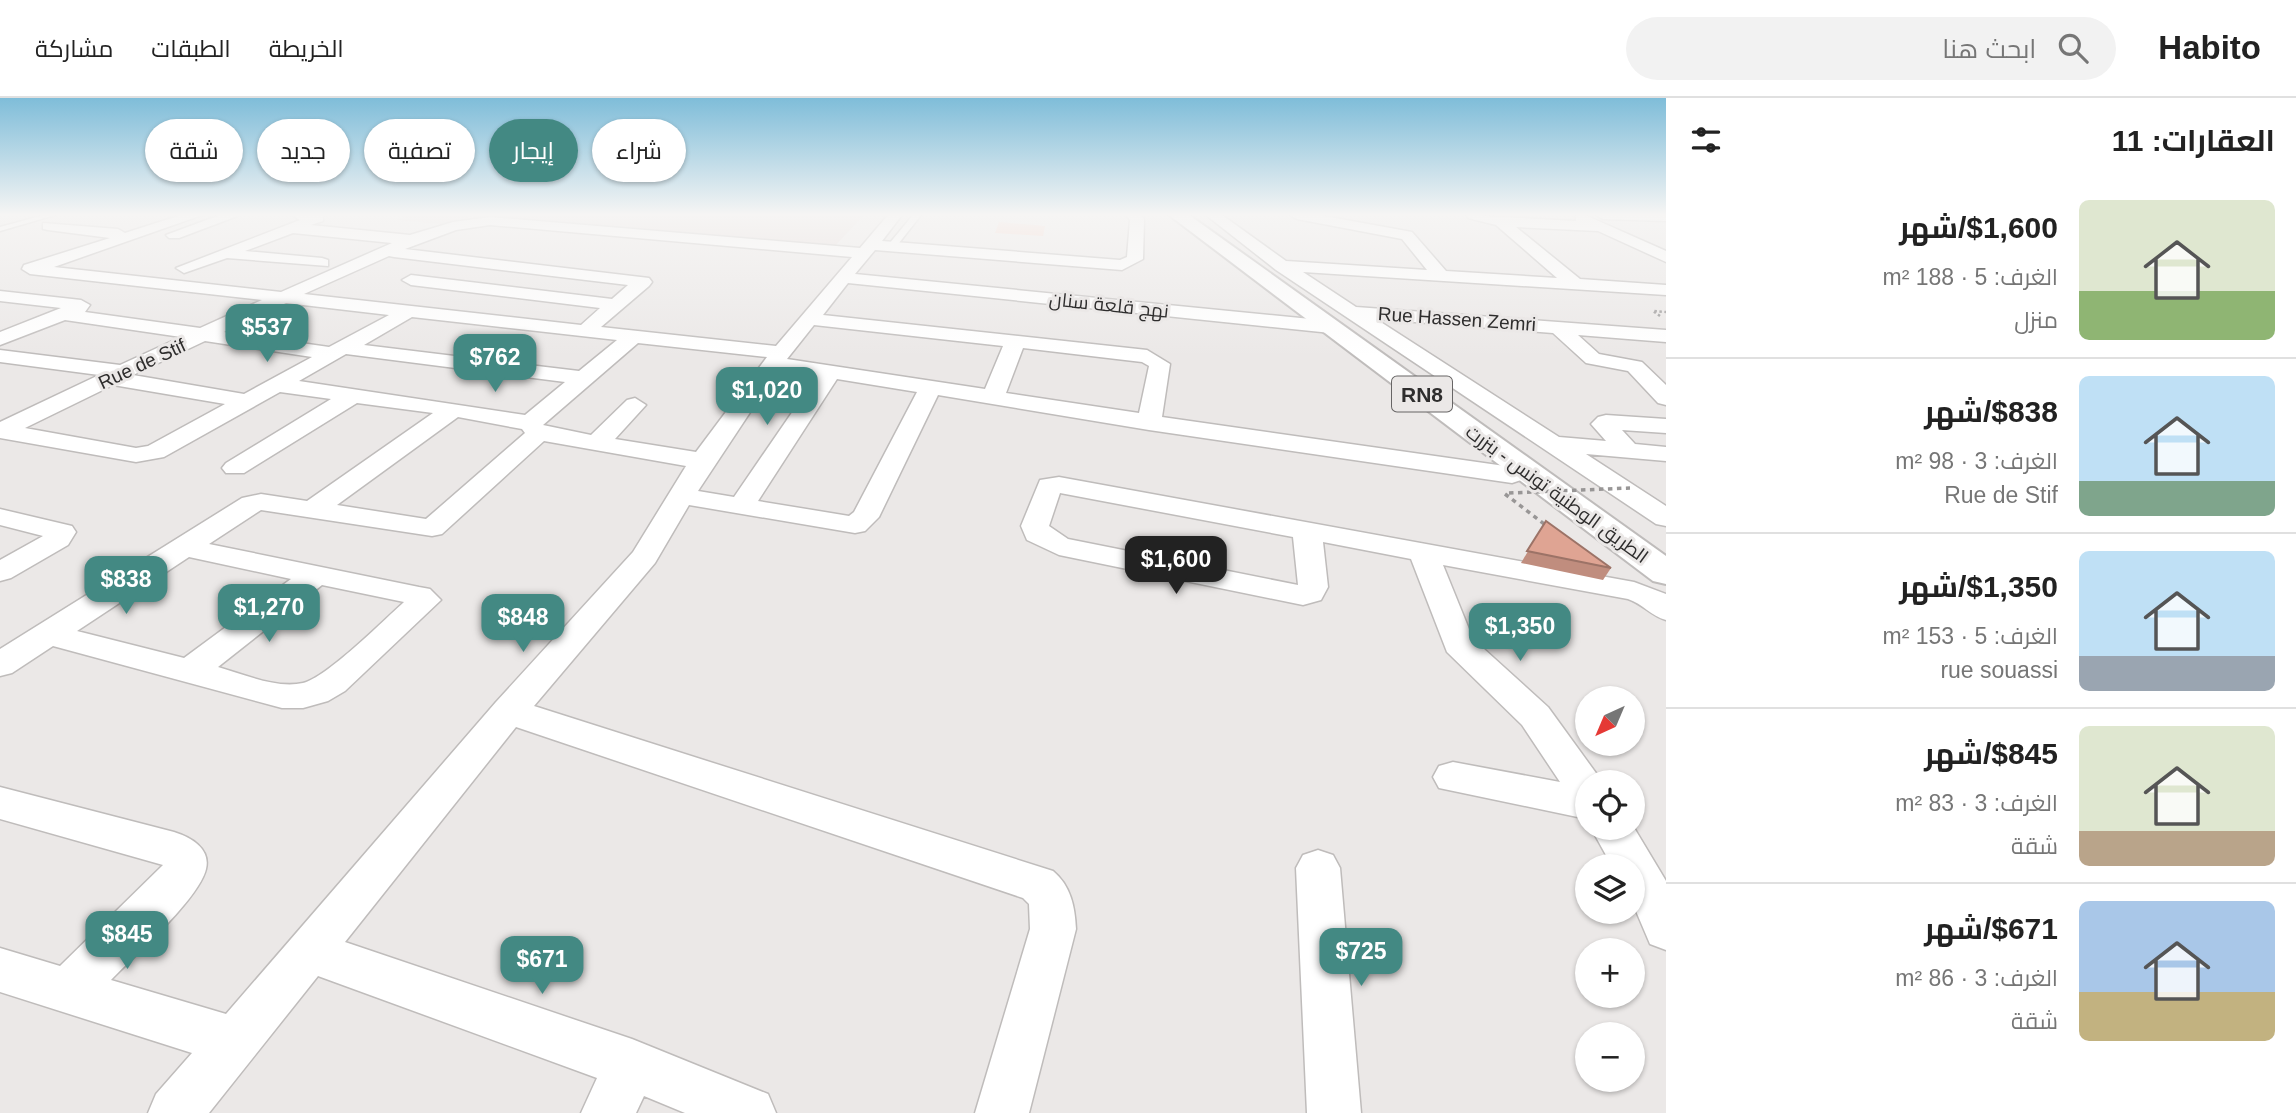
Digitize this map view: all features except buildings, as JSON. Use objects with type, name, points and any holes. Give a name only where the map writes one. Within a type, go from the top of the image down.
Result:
[{"type":"highway","name":"الطريق الوطنية تونس - بنزرت","points":[[1245,262],[1666,573]]},
{"type":"highway","name":"الطريق الوطنية تونس - بنزرت","points":[[1251,262],[1666,544]]},
{"type":"highway","name":"RN8","points":[[1368,355],[1462,437],[1510,484]]},
{"type":"highway","points":[[1510,484],[1666,594]]},
{"type":"street","points":[[50,262],[30,269],[634,336],[777,358],[831,372],[1510,484]]},
{"type":"street","points":[[0,290],[89,262]]},
{"type":"street","points":[[184,268],[199,262]]},
{"type":"street","points":[[316,262],[322,263]]},
{"type":"street","name":"Rue de Stif","points":[[0,431],[363,262]]},
{"type":"street","points":[[397,267],[402,262]]},
{"type":"street","points":[[360,306],[445,262]]},
{"type":"street","points":[[488,262],[643,282],[585,331]]},
{"type":"street","points":[[175,1113],[509,711],[645,557],[702,461],[777,358],[860,262]]},
{"type":"street","name":"نهج قلعة سنان","points":[[962,262],[1331,327]]},
{"type":"street","points":[[1086,262],[1122,265],[1128,262]]},
{"type":"street","points":[[1278,262],[1666,518]]},
{"type":"street","points":[[1427,262],[1441,282]]},
{"type":"street","points":[[1549,262],[1576,285]]},
{"type":"street","points":[[1282,265],[1514,291]]},
{"type":"street","points":[[411,280],[617,305]]},
{"type":"street","points":[[0,339],[146,282]]},
{"type":"street","points":[[1441,282],[1666,290]]},
{"type":"street","points":[[0,431],[136,455],[165,447],[338,351],[477,288]]},
{"type":"street","points":[[321,301],[346,290]]},
{"type":"street","points":[[0,296],[98,301]]},
{"type":"street","points":[[1456,302],[1554,318],[1664,326]]},
{"type":"street","name":"Rue Hassen Zemri","points":[[1355,312],[1554,318]]},
{"type":"street","points":[[63,314],[338,351],[583,378]]},
{"type":"street","points":[[1554,318],[1593,359],[1635,366],[1666,398]]},
{"type":"street","points":[[810,319],[1016,340],[1136,354],[1156,359],[1160,364],[1149,423]]},
{"type":"street","points":[[0,665],[255,503],[432,528],[583,378],[634,336]]},
{"type":"street","points":[[993,397],[1016,340]]},
{"type":"street","points":[[0,356],[247,401]]},
{"type":"street","points":[[741,506],[831,372]]},
{"type":"street","points":[[277,385],[454,409],[597,443],[702,461]]},
{"type":"street","points":[[681,496],[847,525],[862,522],[931,387]]},
{"type":"street","points":[[234,468],[355,394]]},
{"type":"street","points":[[597,443],[635,405]]},
{"type":"street","points":[[311,511],[454,409]]},
{"type":"street","points":[[1628,451],[1603,424],[1666,426]]},
{"type":"street","points":[[1551,444],[1666,454]]},
{"type":"street","points":[[1307,530],[1313,587],[1310,593],[1303,596],[1059,546],[1044,540],[1037,534],[1035,526],[1049,486],[1055,484],[1307,530],[1634,591],[1650,596],[1666,610]]},
{"type":"street","points":[[0,517],[62,533],[58,539],[0,572]]},
{"type":"street","points":[[48,634],[282,696],[301,698],[316,694],[334,683],[425,600],[419,596],[185,548]]},
{"type":"street","points":[[1423,552],[1459,644],[1535,716],[1575,774]]},
{"type":"street","points":[[190,672],[316,575]]},
{"type":"street","points":[[509,711],[1038,884],[1048,892],[1053,903],[1054,929],[1002,1113]]},
{"type":"street","points":[[1453,777],[1575,801]]},
{"type":"street","points":[[0,803],[174,849],[185,858],[185,868],[177,881],[69,990]]},
{"type":"street","points":[[1619,840],[1656,904],[1666,930]]},
{"type":"street","points":[[1318,868],[1334,1113]]},
{"type":"street","points":[[307,951],[632,1065],[749,1113]]},
{"type":"street","points":[[0,970],[234,1041]]},
{"type":"street","points":[[608,1113],[632,1065]]},
{"type":"path","points":[[1664,326],[1653,311],[1666,312]]},
{"type":"path","points":[[1649,316],[1664,326]]},
{"type":"path","points":[[1664,326],[1666,321]]},
{"type":"path","points":[[1550,529],[1508,498],[1505,494],[1510,484],[1630,488]]}]
